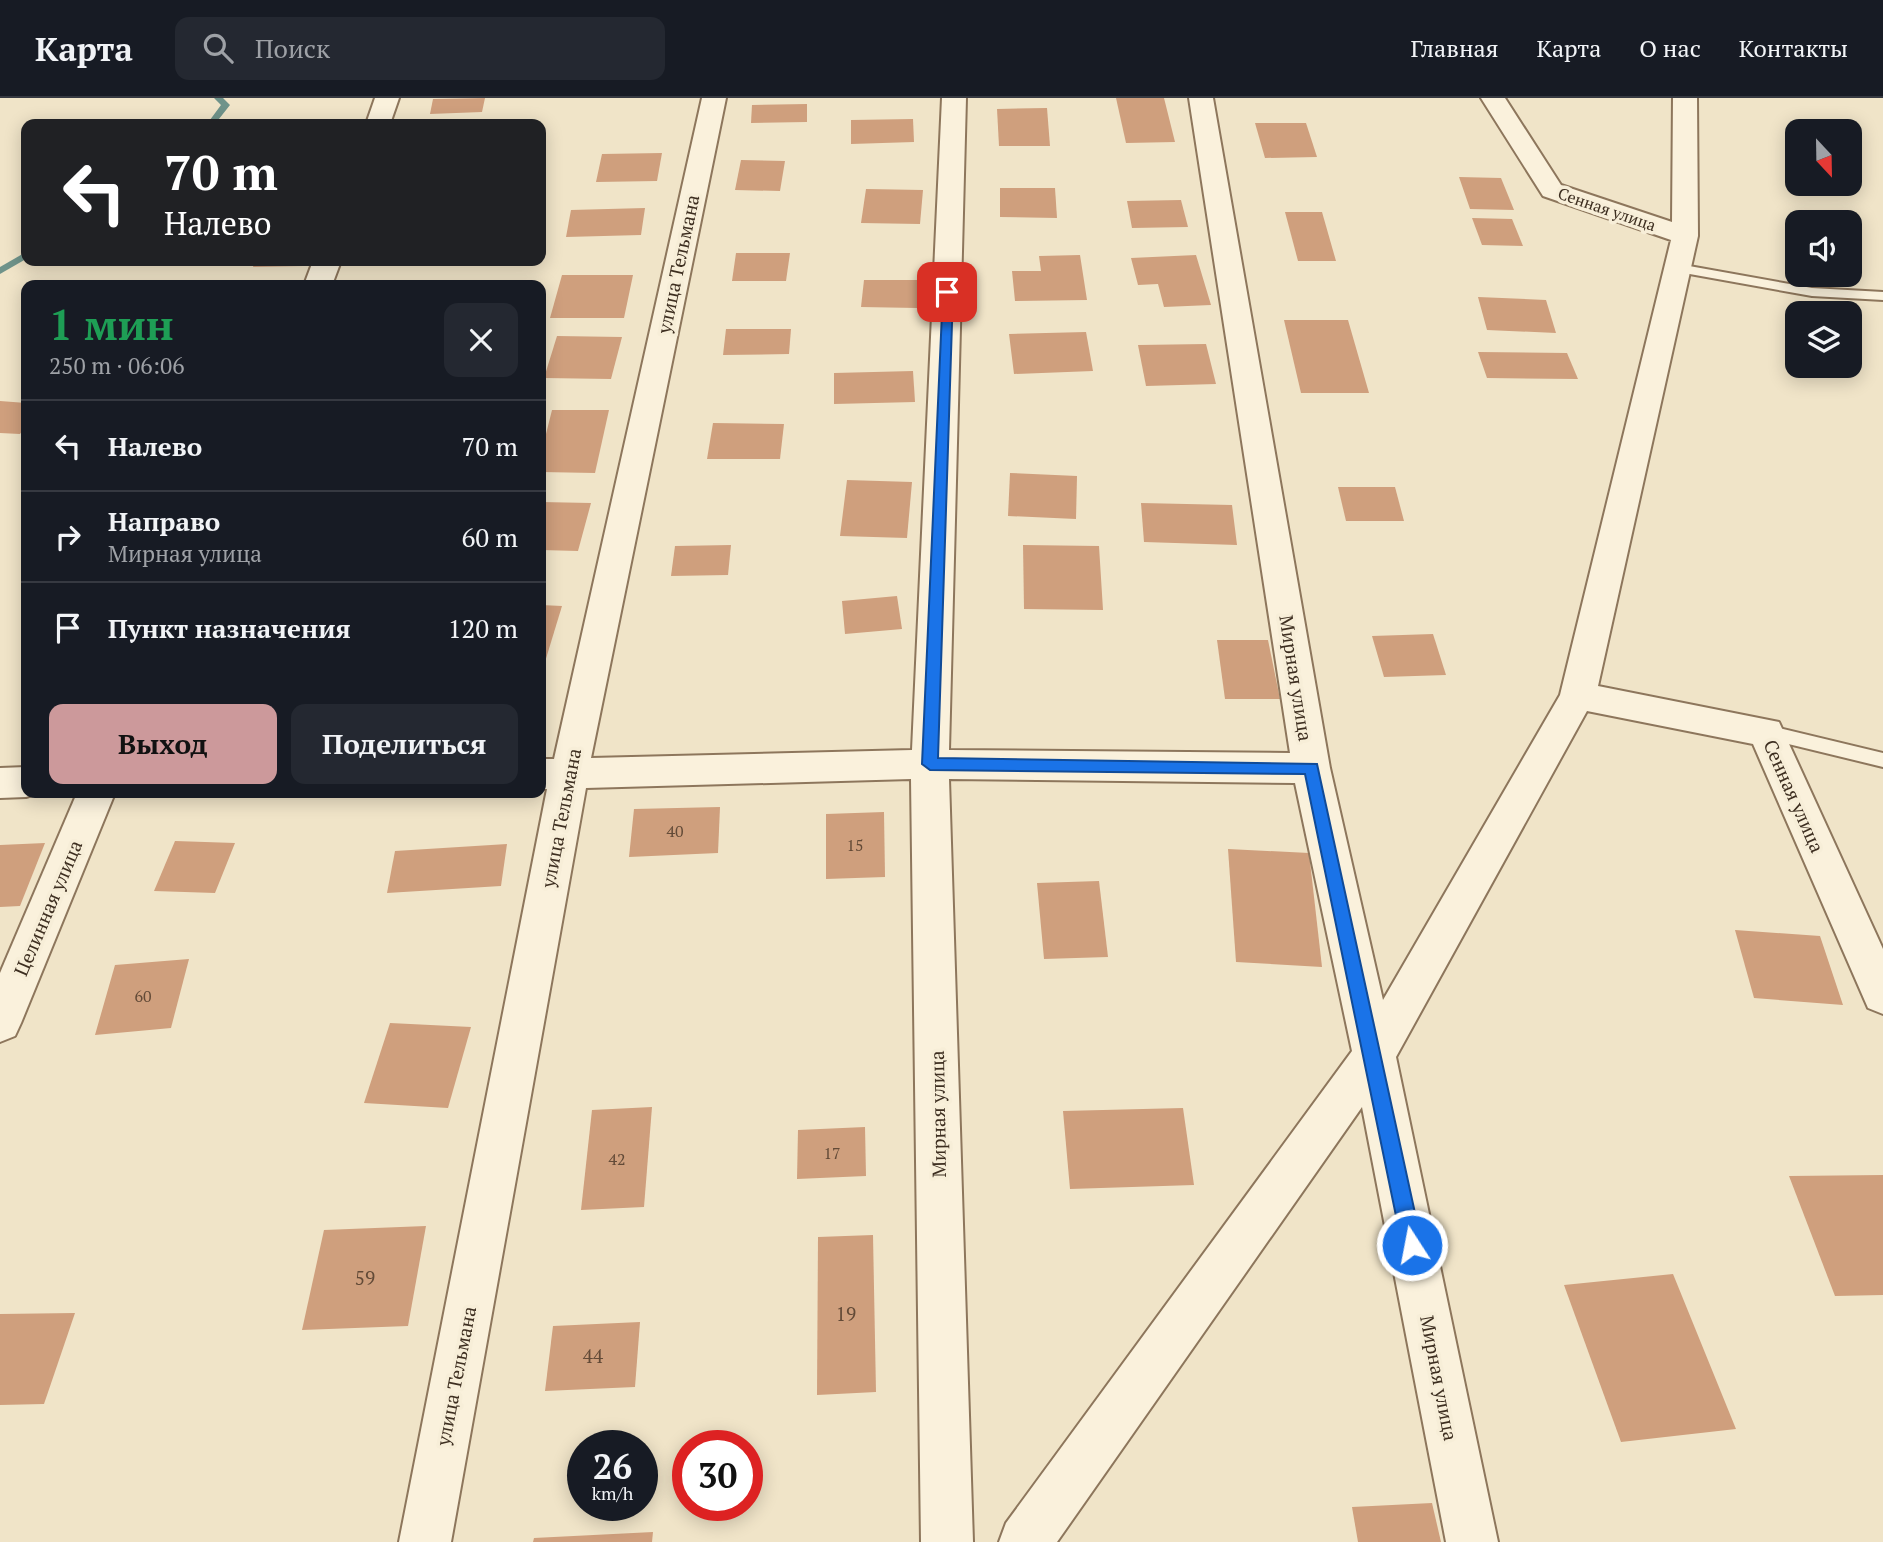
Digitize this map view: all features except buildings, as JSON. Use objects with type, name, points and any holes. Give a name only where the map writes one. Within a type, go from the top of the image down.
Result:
[{"type":"street","points":[[380,119],[387,98]]},
{"type":"street","name":"улица Тельмана","points":[[425,1542],[555,774],[714,98]]},
{"type":"street","name":"Мирная улица","points":[[947,1542],[930,764],[954,98]]},
{"type":"street","name":"Мирная улица","points":[[1201,98],[1311,768],[1374,1055],[1472,1542]]},
{"type":"street","name":"Сенная улица","points":[[1493,98],[1552,190],[1685,236]]},
{"type":"street","points":[[1025,1542],[1374,1055],[1578,696],[1685,236],[1685,98]]},
{"type":"street","name":"Сенная улица","points":[[1578,696],[1766,732],[1883,995]]},
{"type":"street","points":[[555,774],[930,764],[1311,768]]},
{"type":"street","points":[[0,783],[21,782]]},
{"type":"street","name":"Целинная улица","points":[[0,1023],[94,798]]},
{"type":"lane","points":[[1678,268],[1812,292],[1883,296]]},
{"type":"lane","points":[[1766,732],[1883,760]]},
{"type":"waterway","points":[[215,119],[226,105],[218,98]]},
{"type":"waterway","points":[[0,271],[21,258]]},
{"type":"route","points":[[947,292],[930,764],[1311,768],[1374,1055],[1412,1245]]}]
